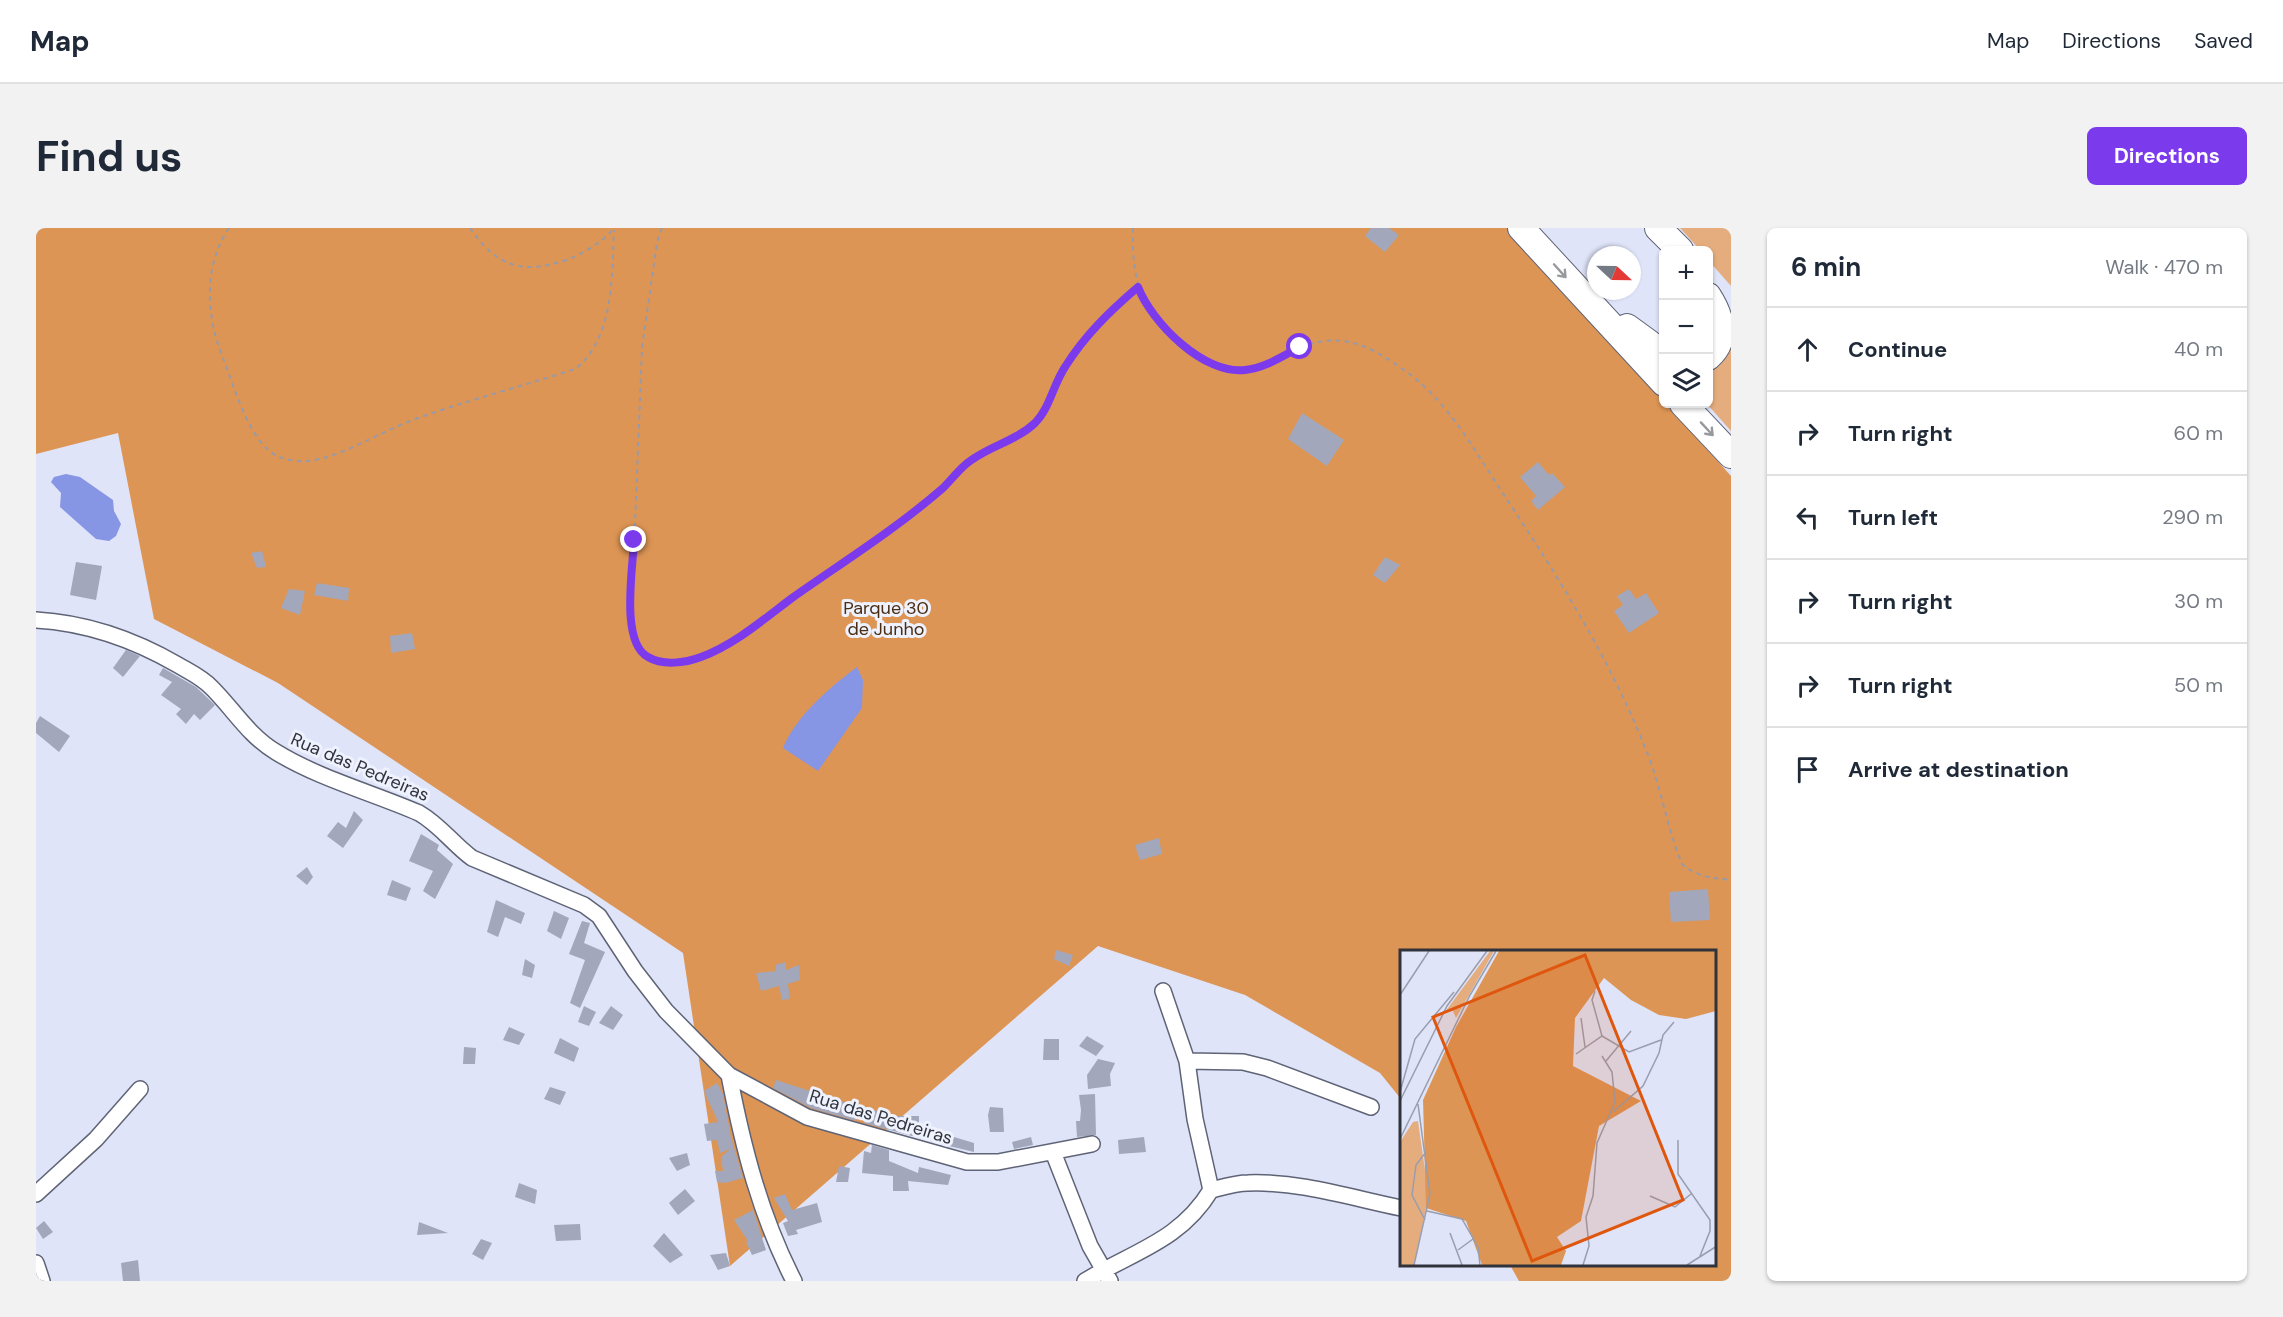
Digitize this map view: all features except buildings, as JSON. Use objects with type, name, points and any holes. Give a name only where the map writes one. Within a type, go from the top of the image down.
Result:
[{"type":"highway","points":[[1521,228],[1659,378]]},
{"type":"highway","points":[[1657,228],[1671,246]]},
{"type":"highway","points":[[1657,228],[1676,246]]},
{"type":"highway","points":[[1713,285],[1731,303]]},
{"type":"highway","points":[[1582,296],[1659,350]]},
{"type":"highway","points":[[1710,300],[1720,319],[1722,336],[1716,351],[1712,354]]},
{"type":"highway","points":[[1687,408],[1731,455]]},
{"type":"street","name":"Rua das Pedreiras","points":[[36,620],[67,622],[110,632],[170,660],[211,686],[255,738],[277,753],[321,774],[419,813],[438,826],[460,849],[484,864],[542,885],[584,905],[606,925],[635,971],[666,1011],[729,1075],[807,1117],[952,1160],[998,1161],[1092,1144]]},
{"type":"street","points":[[1085,1281],[1107,1275],[1183,1226],[1201,1207],[1211,1190],[1195,1119],[1187,1061],[1163,991]]},
{"type":"street","points":[[1187,1061],[1243,1062],[1267,1068],[1371,1107]]},
{"type":"street","points":[[729,1075],[744,1151],[758,1197],[794,1281]]},
{"type":"street","points":[[36,1194],[96,1139],[140,1089]]},
{"type":"street","points":[[1053,1152],[1090,1246],[1107,1275]]},
{"type":"street","points":[[1211,1190],[1248,1183],[1266,1184],[1297,1187],[1400,1208]]},
{"type":"street","points":[[36,1263],[42,1281]]},
{"type":"path","points":[[229,228],[216,248],[210,270],[209,292],[219,347],[243,410],[263,445],[279,457],[309,460],[364,442],[408,422],[574,369],[587,360],[599,339],[609,296],[614,229]]},
{"type":"path","points":[[470,228],[482,246],[496,258],[530,269],[545,268],[581,255],[614,229]]},
{"type":"path","points":[[662,228],[657,242],[642,348],[631,625],[638,648],[647,657],[663,663],[687,661],[703,656],[747,631],[903,520],[943,487],[964,465],[1026,430],[1041,415],[1064,368],[1090,332],[1138,287]]},
{"type":"path","points":[[1133,228],[1133,260],[1138,287],[1146,306],[1168,331],[1204,358],[1228,370],[1246,370],[1266,365],[1300,347],[1324,340],[1356,342],[1403,369],[1434,395],[1453,416],[1534,540],[1602,657],[1647,752],[1682,864],[1703,877],[1731,880]]},
{"type":"shaded area","points":[[1680,228],[1727,228],[1731,235],[1731,286],[1713,266],[1713,246],[1696,246]]},
{"type":"shaded area","points":[[1731,344],[1731,431],[1711,408],[1713,408],[1713,367],[1721,361]]},
{"type":"green space","name":"Parque 30 de Junho","points":[[36,228],[1508,228],[1659,396],[1659,408],[1670,408],[1731,476],[1731,1281],[1519,1281],[1511,1266],[1716,1266],[1716,950],[1400,950],[1400,1098],[1380,1073],[1245,995],[1098,946],[730,1266],[683,953],[278,683],[154,619],[118,433],[36,454]]},
{"type":"water","points":[[66,474],[80,477],[113,500],[114,511],[121,524],[116,536],[109,541],[96,539],[60,507],[61,493],[51,482],[54,477]]},
{"type":"water","points":[[857,667],[863,680],[862,708],[818,771],[783,748],[805,714],[825,693]]},
{"type":"route","points":[[634,540],[631,625],[634,642],[647,657],[663,663],[687,661],[703,656],[747,631],[903,520],[943,487],[964,465],[1036,422],[1048,403],[1064,368],[1090,332],[1105,315],[1138,287],[1146,306],[1156,320],[1204,358],[1228,370],[1246,370],[1266,365],[1300,347]]}]
